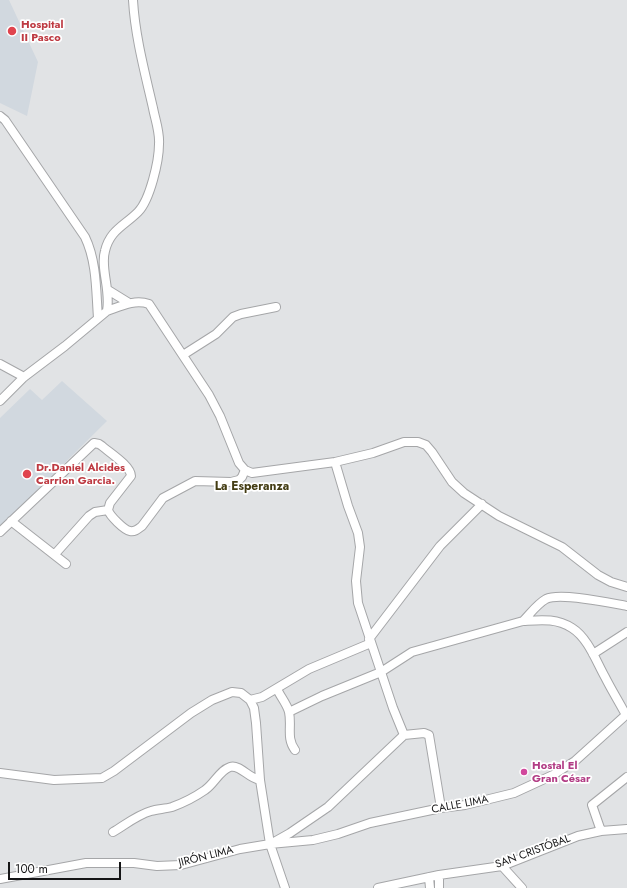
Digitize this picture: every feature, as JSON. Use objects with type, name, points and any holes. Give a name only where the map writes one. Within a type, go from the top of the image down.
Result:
[{"type":"street","points":[[107,311],[108,290],[104,262],[105,251],[113,232],[139,211],[156,170],[160,142],[138,33],[133,0]]},
{"type":"street","points":[[0,116],[5,120],[85,237],[90,247],[93,262],[98,318]]},
{"type":"street","points":[[108,290],[129,303]]},
{"type":"street","points":[[0,401],[24,377],[65,346],[107,311],[129,303],[143,302],[149,304],[213,402],[239,463],[245,470],[252,473],[335,462],[373,453],[404,442],[418,442],[426,445],[452,482],[464,493],[500,516],[562,548],[598,575],[611,582],[627,587]]},
{"type":"street","points":[[183,355],[216,334],[233,317],[276,307]]},
{"type":"street","points":[[0,364],[24,377]]},
{"type":"street","points":[[0,532],[94,443],[99,444],[113,455],[128,468],[131,473],[131,476],[110,503],[108,510],[112,517],[126,530],[134,531],[142,526],[163,498],[188,484],[195,481],[234,481],[242,477],[245,470]]},
{"type":"street","points":[[335,462],[358,533],[360,547],[356,581],[358,603],[393,708],[404,736]]},
{"type":"street","points":[[250,700],[262,697],[309,670],[370,641],[440,546],[482,504]]},
{"type":"street","points":[[55,554],[89,516],[96,512],[108,510]]},
{"type":"street","points":[[11,521],[66,564]]},
{"type":"street","points":[[523,621],[540,603],[552,597],[574,598],[627,606]]},
{"type":"street","points":[[289,712],[322,696],[382,672],[412,652],[523,621],[542,619],[551,620],[571,628],[580,634],[627,714]]},
{"type":"street","points":[[593,654],[627,632]]},
{"type":"street","points":[[277,689],[289,712],[289,738],[291,745],[295,750]]},
{"type":"street","points":[[0,773],[54,780],[102,778],[114,771],[191,713],[212,700],[232,692],[241,693],[250,700],[254,708],[260,780],[270,844],[284,888]]},
{"type":"street","name":"CALLE LIMA","points":[[270,844],[313,840],[338,834],[370,823],[441,808],[465,805],[514,793],[553,776],[575,761],[627,714]]},
{"type":"street","points":[[270,844],[290,833],[328,807],[404,736],[424,733],[429,735],[441,808]]},
{"type":"street","points":[[113,832],[145,813],[172,807],[198,795],[209,788],[226,769],[230,767],[240,769],[250,777],[260,780]]},
{"type":"street","points":[[602,831],[592,805],[627,776]]},
{"type":"street","name":"SAN CRISTÓBAL","points":[[378,888],[439,875],[502,866],[578,836],[602,831],[627,829]]},
{"type":"street","name":"JIRÓN LIMA","points":[[0,879],[86,863],[134,863],[157,866],[181,865],[240,849],[270,844]]},
{"type":"street","points":[[502,866],[522,888]]},
{"type":"street","points":[[438,888],[439,875]]},
{"type":"street","points":[[429,877],[430,888]]},
{"type":"shaded area","name":"Hospital II Pasco","points":[[0,0],[9,0],[38,62],[27,116],[0,103]]},
{"type":"shaded area","name":"Dr.Daniel Alcides Carrion Garcia.","points":[[62,381],[107,421],[0,527],[0,418],[30,389],[42,400]]},
{"type":"place","name":"Hospital II Pasco","points":[[12,31]]},
{"type":"place","name":"Dr.Daniel Alcides Carrion Garcia.","points":[[27,474]]},
{"type":"place","name":"Hostal El Gran César","points":[[524,772]]},
{"type":"district","name":"La Esperanza","points":[[252,487]]}]
